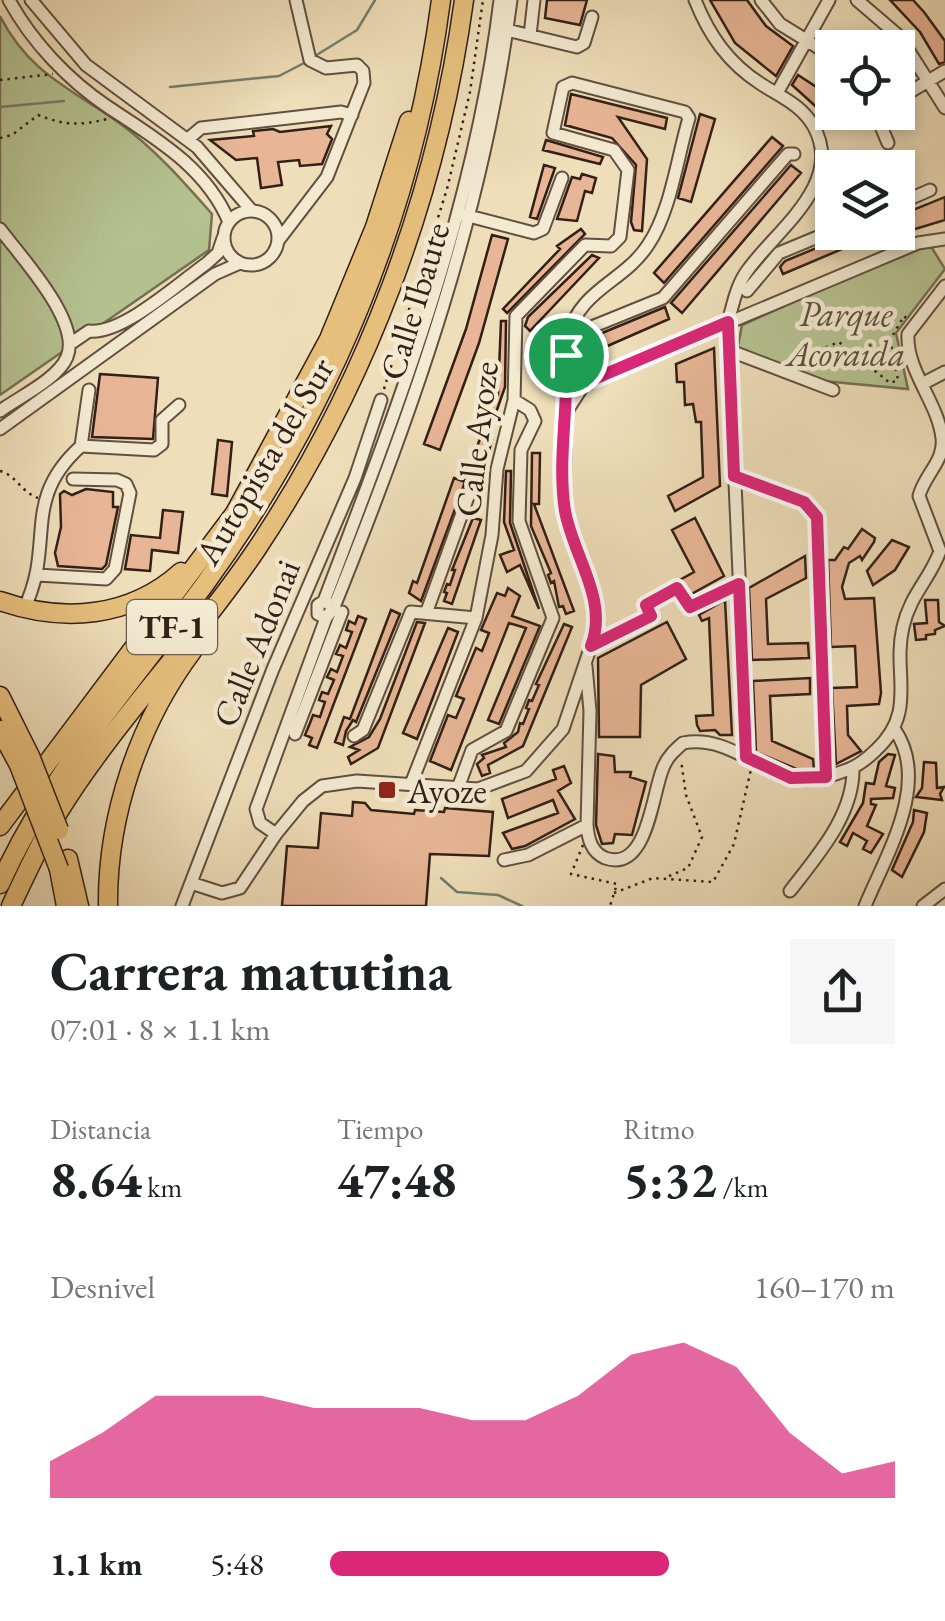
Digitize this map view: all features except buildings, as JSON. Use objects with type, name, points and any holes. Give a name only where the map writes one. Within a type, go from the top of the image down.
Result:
[{"type":"highway","name":"Autopista del Sur","points":[[0,884],[56,782],[241,533],[318,402],[349,338],[396,212],[427,86],[441,0]]},
{"type":"highway","name":"Autopista del Sur","points":[[11,906],[59,811],[254,552],[348,389],[393,283],[432,163],[464,0]]},
{"type":"highway","points":[[0,813],[32,760],[235,513],[329,339],[375,227],[414,104],[427,86]]},
{"type":"highway","points":[[0,601],[24,610],[82,615],[137,600],[165,586],[235,513]]},
{"type":"highway","points":[[108,906],[115,819],[131,770],[168,688],[242,583],[254,552]]},
{"type":"highway","points":[[0,696],[32,760],[80,906]]},
{"type":"highway","points":[[0,730],[32,760]]},
{"type":"highway","points":[[0,826],[32,760]]},
{"type":"highway","points":[[64,864],[66,906]]},
{"type":"street","points":[[8,0],[39,44],[62,67],[187,164],[218,200],[229,222]]},
{"type":"street","points":[[31,0],[86,65],[188,140],[252,211],[268,216],[302,212]]},
{"type":"street","points":[[0,429],[215,274],[240,263],[262,263],[270,258],[328,177],[364,83],[364,71],[357,66],[326,68],[310,60],[296,0]]},
{"type":"street","name":"Calle Ibaute","points":[[276,834],[260,823],[256,809],[313,673],[403,409],[463,214],[500,45],[500,0]]},
{"type":"street","name":"Calle Ibaute","points":[[500,45],[508,30],[512,0]]},
{"type":"street","points":[[530,35],[534,0]]},
{"type":"street","points":[[695,0],[716,43],[735,64],[798,106],[815,129],[820,146],[819,176],[810,198],[745,274],[728,322],[750,758]]},
{"type":"street","points":[[760,0],[780,24],[815,46]]},
{"type":"street","points":[[777,93],[829,0]]},
{"type":"street","points":[[858,0],[890,25],[945,108]]},
{"type":"street","points":[[508,30],[577,46],[584,43],[594,9]]},
{"type":"street","points":[[915,88],[945,71]]},
{"type":"street","name":"Calle Ayoze","points":[[411,784],[476,618],[492,535],[497,469],[514,400],[516,316],[585,245],[612,246],[620,237],[628,170],[614,150],[553,132],[563,87],[572,84],[688,114],[657,230],[642,253],[588,297],[575,313],[567,337]]},
{"type":"street","points":[[188,140],[201,128],[341,112],[352,115]]},
{"type":"street","points":[[882,130],[888,144]]},
{"type":"street","points":[[191,883],[232,893],[240,888],[303,800],[322,786],[357,781],[478,789],[526,771],[544,754],[563,730],[591,646],[596,602],[570,531],[564,502],[567,337],[664,298],[788,154],[794,154]]},
{"type":"street","points":[[463,214],[534,232],[547,221],[562,178]]},
{"type":"street","points":[[915,197],[930,190]]},
{"type":"street","points":[[0,411],[52,374],[69,351],[94,332],[122,323],[207,263],[218,252],[229,222],[252,211]]},
{"type":"street","points":[[268,216],[278,232],[278,242]]},
{"type":"street","points":[[0,228],[61,312],[94,332],[112,349]]},
{"type":"street","points":[[223,238],[229,255],[240,263]]},
{"type":"street","points":[[747,291],[780,253],[815,238]]},
{"type":"street","points":[[566,415],[583,386],[594,379],[918,242],[942,243]]},
{"type":"street","points":[[745,274],[747,291],[766,305]]},
{"type":"street","points":[[585,662],[590,711],[588,830],[597,853],[607,859],[632,854],[641,844],[663,766],[683,743],[710,742],[791,778],[826,777],[853,768],[895,730],[901,706],[904,621],[915,590],[940,551],[920,496],[940,456],[942,439],[908,343],[913,325],[945,286]]},
{"type":"street","points":[[61,312],[71,365],[80,368]]},
{"type":"street","points":[[728,350],[832,390]]},
{"type":"street","points":[[566,355],[574,371],[594,379]]},
{"type":"street","points":[[922,384],[945,372]]},
{"type":"street","points":[[24,610],[42,556],[42,500],[61,464],[81,446],[89,390]]},
{"type":"street","name":"Calle Adonai","points":[[182,906],[273,669],[355,478],[381,400]]},
{"type":"street","points":[[458,788],[472,750],[506,731],[553,618],[519,521],[521,450],[535,421],[530,410],[514,400]]},
{"type":"street","points":[[81,446],[154,450],[162,444],[162,420],[180,405]]},
{"type":"street","points":[[734,476],[804,502],[817,517],[826,777]]},
{"type":"street","points":[[37,575],[106,579],[115,569],[130,493],[126,484],[117,480],[73,479]]},
{"type":"street","name":"Calle Ayoze","points":[[354,736],[363,730],[408,616],[415,610],[428,611],[469,494]]},
{"type":"street","points":[[428,611],[476,618]]},
{"type":"street","points":[[295,734],[313,673]]},
{"type":"street","points":[[864,906],[908,794],[908,754],[895,730]]},
{"type":"street","points":[[790,891],[823,848],[843,813],[853,784],[853,768]]},
{"type":"street","points":[[504,860],[588,830]]},
{"type":"street","points":[[923,906],[945,889]]},
{"type":"path","points":[[381,400],[447,189],[470,92],[483,0]]},
{"type":"path","points":[[0,80],[54,74],[62,67]]},
{"type":"path","points":[[0,138],[12,136],[38,114],[56,124],[80,126],[111,118],[116,112]]},
{"type":"path","points":[[812,382],[816,373],[799,358],[839,342],[890,383],[898,380],[890,340],[904,316],[913,325]]},
{"type":"path","points":[[0,472],[10,474],[27,494],[42,500]]},
{"type":"path","points":[[591,646],[651,616],[646,605],[677,588],[690,607],[739,584]]},
{"type":"path","points":[[614,893],[688,868],[702,836],[686,795],[682,760],[675,750]]},
{"type":"path","points":[[659,878],[713,882],[734,844],[750,758]]},
{"type":"path","points":[[588,830],[571,874],[614,882],[618,887],[610,906]]},
{"type":"green space","points":[[0,16],[11,36],[37,66],[144,143],[212,214],[209,250],[0,395]]},
{"type":"green space","name":"Parque Acoraida","points":[[915,248],[932,248],[945,269],[896,333],[908,389],[823,381],[737,351],[742,325]]},
{"type":"waterway","points":[[315,56],[357,30],[375,0]]},
{"type":"waterway","points":[[170,87],[279,76],[304,63]]},
{"type":"waterway","points":[[0,107],[64,101]]},
{"type":"waterway","points":[[441,878],[457,892],[498,895],[522,906]]},
{"type":"place","name":"Ayoze","points":[[387,790]]},
{"type":"route","points":[[728,322],[734,476],[804,502],[817,517],[826,777],[791,778],[746,757],[739,584],[690,607],[677,588],[646,605],[651,616],[591,646],[596,602],[570,531],[564,502],[566,355],[570,368],[594,379],[728,322]]}]
